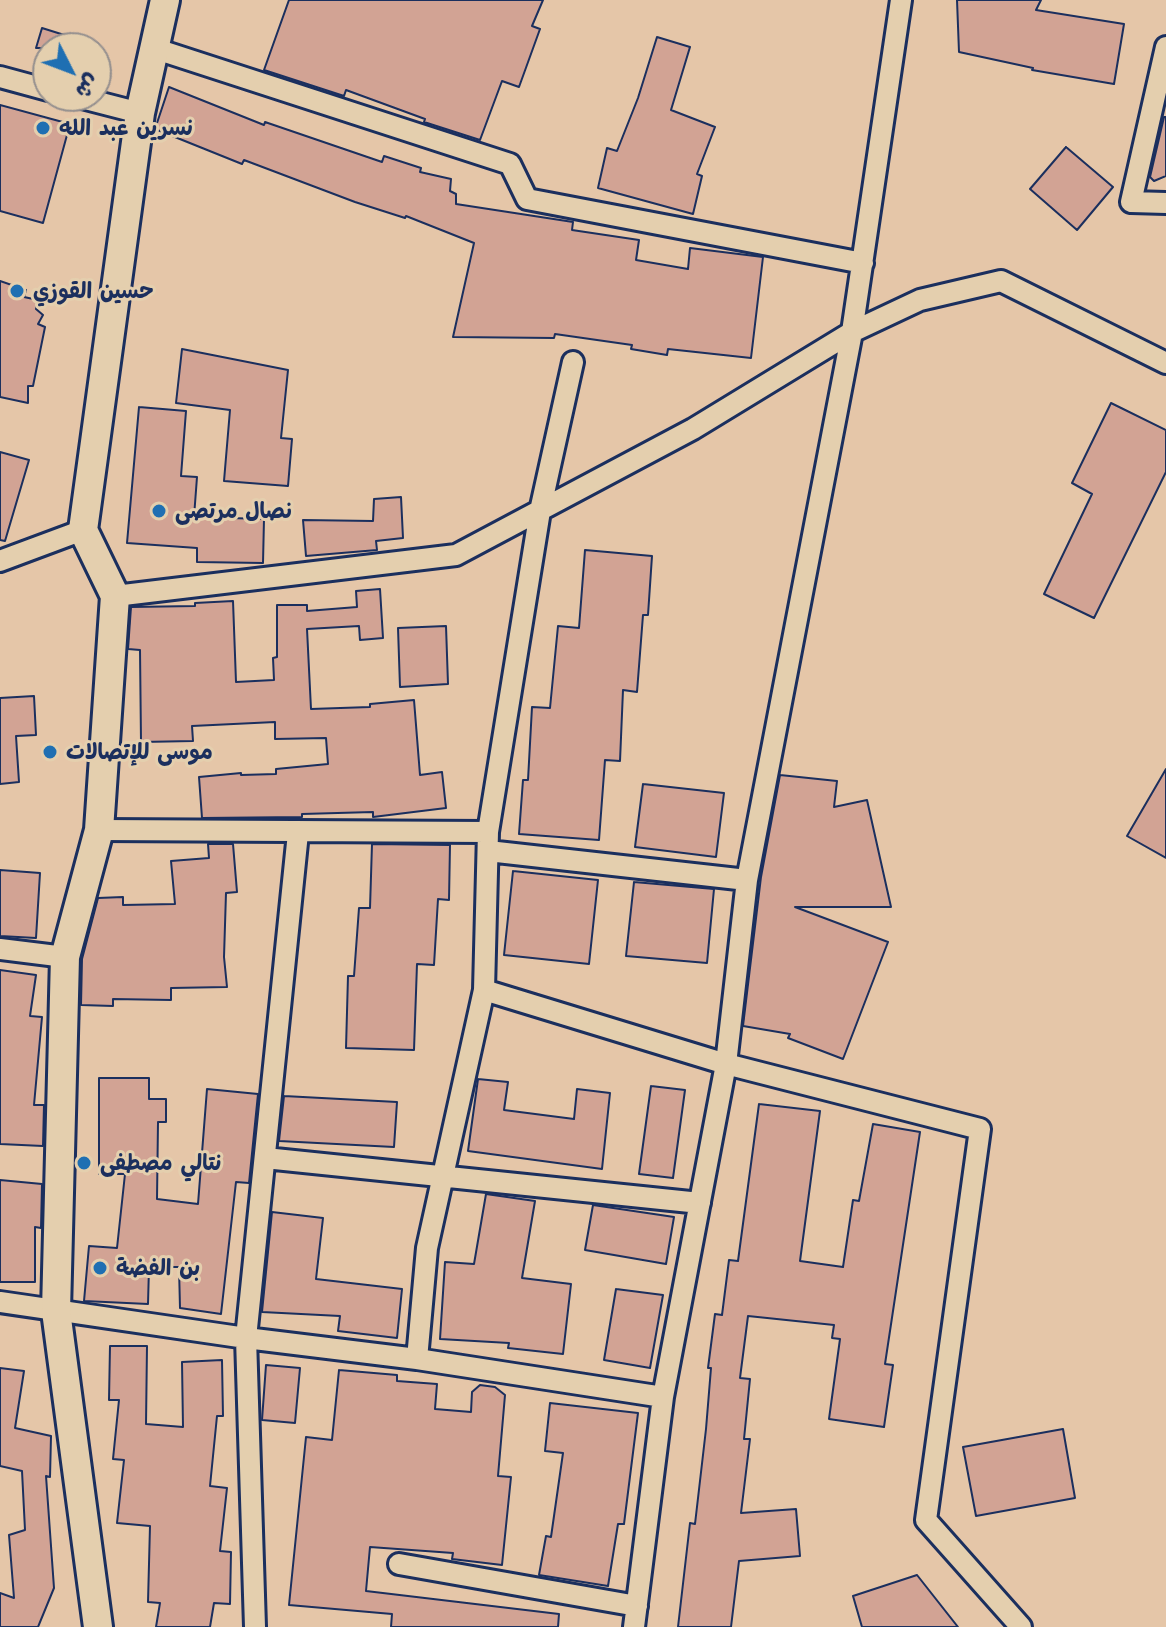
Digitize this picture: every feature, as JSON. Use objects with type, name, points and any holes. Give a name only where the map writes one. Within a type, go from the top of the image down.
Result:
[{"type":"street","points":[[98,1627],[56,1311],[65,957],[99,830],[115,596],[83,530],[140,113],[165,0]]},
{"type":"street","points":[[399,1564],[636,1617],[663,1397],[726,1064],[747,880],[852,332],[901,0]]},
{"type":"street","points":[[1166,47],[1131,202],[1166,203]]},
{"type":"street","points":[[153,48],[510,164],[527,199],[863,263]]},
{"type":"street","points":[[0,77],[32,86]]},
{"type":"street","points":[[112,106],[140,113]]},
{"type":"street","points":[[115,596],[456,555],[693,429],[852,332],[920,300],[1001,281],[1166,363]]},
{"type":"street","points":[[417,1359],[427,1248],[484,990],[488,842],[540,511],[573,362]]},
{"type":"street","points":[[0,561],[83,530]]},
{"type":"street","points":[[99,830],[298,833],[488,842],[747,880]]},
{"type":"street","points":[[255,1627],[246,1338],[298,833]]},
{"type":"street","points":[[0,949],[65,957]]},
{"type":"street","points":[[484,990],[726,1064],[980,1129],[926,1520],[1021,1627]]},
{"type":"street","points":[[265,1158],[700,1203]]},
{"type":"street","points":[[0,1302],[417,1359],[663,1397]]},
{"type":"building","points":[[289,0],[543,0],[532,26],[540,29],[519,87],[502,81],[480,140],[424,122],[425,119],[346,90],[344,96],[264,70]]},
{"type":"building","points":[[957,0],[1041,0],[1036,10],[1124,24],[1114,84],[1032,70],[959,52]]},
{"type":"building","points":[[657,37],[690,47],[671,110],[715,127],[697,174],[702,176],[693,214],[598,188],[607,148],[617,151]]},
{"type":"building","points":[[169,87],[264,125],[265,122],[382,162],[384,156],[421,168],[420,172],[451,179],[450,191],[456,194],[456,204],[573,222],[572,230],[639,240],[636,260],[688,269],[690,248],[763,257],[751,358],[668,349],[667,355],[631,349],[632,345],[555,334],[554,338],[453,337],[474,243],[244,160],[242,164],[155,129]]},
{"type":"building","points":[[0,105],[70,124],[43,223],[0,211]]},
{"type":"building","points":[[1164,117],[1166,176],[1154,181],[1150,177]]},
{"type":"building","points":[[1066,147],[1113,187],[1077,230],[1030,189]]},
{"type":"building","points":[[0,281],[26,290],[24,297],[38,300],[36,309],[43,315],[38,324],[45,327],[33,386],[28,386],[28,403],[0,397]]},
{"type":"building","points":[[182,349],[288,370],[281,438],[292,439],[288,486],[224,481],[230,410],[176,403]]},
{"type":"building","points":[[1111,403],[1166,430],[1166,472],[1094,618],[1044,594],[1092,494],[1072,483]]},
{"type":"building","points":[[139,407],[186,411],[181,476],[197,477],[194,517],[264,519],[263,563],[197,562],[197,548],[127,543]]},
{"type":"building","points":[[0,452],[29,460],[5,541],[0,540]]},
{"type":"building","points":[[401,497],[403,538],[376,541],[377,550],[306,556],[303,520],[373,521],[374,499]]},
{"type":"building","points":[[585,550],[652,556],[648,615],[643,615],[637,692],[623,690],[620,761],[605,760],[599,840],[519,834],[523,780],[528,780],[532,707],[550,708],[558,626],[579,628]]},
{"type":"building","points":[[380,589],[383,638],[360,640],[359,626],[307,629],[311,709],[370,707],[370,704],[414,700],[420,775],[442,772],[446,808],[373,817],[373,812],[302,814],[302,817],[202,818],[199,777],[276,774],[276,769],[328,764],[326,738],[275,739],[275,722],[192,726],[193,741],[141,742],[140,650],[128,649],[131,607],[195,606],[195,603],[233,601],[236,682],[274,680],[277,605],[307,605],[307,611],[357,607],[356,591]]},
{"type":"building","points":[[446,626],[448,684],[400,687],[398,628]]},
{"type":"building","points":[[34,696],[36,735],[16,736],[19,782],[0,784],[0,698]]},
{"type":"building","points":[[1166,769],[1166,858],[1127,836]]},
{"type":"building","points":[[780,775],[837,781],[834,807],[867,800],[891,907],[795,907],[888,942],[843,1059],[788,1038],[790,1034],[743,1026],[761,877]]},
{"type":"building","points":[[643,784],[724,793],[716,857],[635,847]]},
{"type":"building","points":[[208,844],[233,844],[237,892],[226,893],[224,957],[227,987],[171,988],[171,1000],[113,999],[113,1006],[81,1005],[82,959],[98,898],[123,897],[123,905],[175,904],[171,861],[209,858]]},
{"type":"building","points":[[372,844],[450,845],[449,900],[438,899],[434,965],[417,964],[414,1050],[346,1048],[348,976],[354,976],[359,908],[370,908]]},
{"type":"building","points":[[0,870],[40,873],[36,938],[0,936]]},
{"type":"building","points":[[513,871],[598,880],[589,964],[504,955]]},
{"type":"building","points":[[634,882],[714,889],[707,963],[626,956]]},
{"type":"building","points":[[0,970],[36,975],[30,1016],[42,1017],[34,1105],[44,1105],[43,1146],[0,1144]]},
{"type":"building","points":[[99,1078],[149,1078],[149,1099],[166,1099],[166,1122],[158,1122],[157,1199],[198,1204],[207,1089],[258,1094],[249,1183],[236,1182],[221,1314],[180,1308],[179,1267],[149,1267],[148,1304],[84,1301],[89,1246],[117,1248],[125,1174],[99,1174]]},
{"type":"building","points":[[478,1079],[508,1082],[504,1110],[574,1119],[577,1089],[610,1093],[602,1169],[468,1151]]},
{"type":"building","points":[[651,1086],[685,1090],[673,1178],[639,1174]]},
{"type":"building","points":[[284,1096],[397,1102],[394,1147],[279,1141]]},
{"type":"building","points":[[759,1104],[820,1111],[800,1261],[843,1267],[853,1200],[859,1201],[873,1124],[920,1132],[885,1364],[893,1365],[884,1427],[829,1419],[840,1339],[832,1338],[834,1325],[748,1316],[740,1378],[750,1379],[744,1439],[750,1439],[741,1513],[796,1509],[800,1556],[739,1561],[731,1627],[678,1627],[690,1523],[695,1524],[715,1314],[722,1315],[729,1260],[738,1261]]},
{"type":"building","points":[[0,1180],[42,1184],[41,1228],[35,1227],[35,1282],[0,1282]]},
{"type":"building","points":[[486,1194],[535,1201],[522,1278],[571,1284],[563,1354],[508,1348],[509,1343],[440,1339],[445,1262],[474,1264]]},
{"type":"building","points":[[593,1205],[674,1217],[666,1264],[585,1250]]},
{"type":"building","points":[[272,1212],[323,1218],[316,1279],[402,1289],[397,1338],[338,1331],[340,1316],[262,1312]]},
{"type":"building","points":[[616,1289],[663,1295],[650,1368],[604,1360]]},
{"type":"building","points":[[110,1346],[147,1346],[146,1424],[183,1427],[182,1362],[222,1360],[223,1416],[217,1416],[210,1486],[227,1488],[220,1551],[231,1552],[230,1604],[214,1603],[210,1627],[156,1627],[160,1603],[148,1602],[150,1526],[117,1523],[124,1460],[113,1459],[119,1400],[109,1400]]},
{"type":"building","points":[[266,1365],[300,1368],[295,1423],[262,1420]]},
{"type":"building","points":[[0,1368],[24,1371],[15,1428],[51,1436],[50,1477],[46,1476],[54,1588],[38,1627],[0,1627],[0,1593],[14,1598],[9,1535],[25,1530],[22,1471],[0,1466]]},
{"type":"building","points":[[339,1370],[397,1375],[397,1381],[437,1384],[435,1409],[471,1412],[472,1392],[480,1385],[495,1387],[505,1395],[498,1476],[511,1477],[502,1565],[452,1559],[453,1553],[370,1547],[366,1591],[559,1614],[558,1627],[391,1627],[392,1614],[289,1605],[306,1437],[332,1440]]},
{"type":"building","points":[[550,1403],[638,1413],[624,1524],[618,1524],[608,1586],[539,1575],[546,1536],[551,1537],[563,1453],[545,1451]]},
{"type":"building","points":[[1063,1429],[1075,1498],[976,1516],[963,1447]]},
{"type":"building","points":[[917,1575],[958,1627],[862,1627],[853,1596]]},
{"type":"place","name":"نسرين عبد الله","points":[[43,128]]},
{"type":"place","name":"حسين القوزي","points":[[17,291]]},
{"type":"place","name":"نصال مرتصى","points":[[159,511]]},
{"type":"place","name":"موسى للإتصالات","points":[[50,752]]},
{"type":"place","name":"نتالي مصطفى","points":[[84,1163]]},
{"type":"place","name":"بن الفضة","points":[[100,1268]]}]
